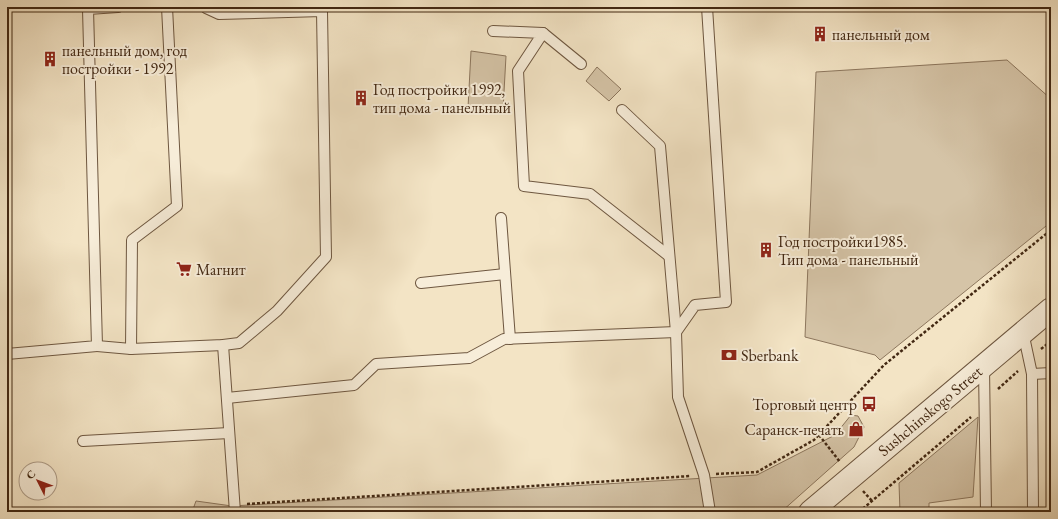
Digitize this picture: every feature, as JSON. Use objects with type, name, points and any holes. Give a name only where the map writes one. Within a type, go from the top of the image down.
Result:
[{"type":"street","name":"Sushchinskogo Street","points":[[810,512],[1051,309]]},
{"type":"lane","points":[[97,346],[88,9],[118,7]]},
{"type":"lane","points":[[131,349],[132,240],[177,206],[167,7]]},
{"type":"lane","points":[[7,354],[97,346],[131,349],[238,343],[277,311],[326,257],[322,11],[219,14],[202,7]]},
{"type":"lane","points":[[676,332],[695,305],[726,302],[707,7]]},
{"type":"lane","points":[[493,32],[543,34],[581,64]]},
{"type":"lane","points":[[543,34],[518,71],[524,186],[590,194],[669,256]]},
{"type":"lane","points":[[622,110],[660,146],[676,332],[678,397],[704,475],[710,512]]},
{"type":"lane","points":[[501,218],[510,339]]},
{"type":"lane","points":[[421,284],[505,274]]},
{"type":"lane","points":[[227,398],[354,385],[376,364],[469,358],[504,340],[510,339],[676,332]]},
{"type":"lane","points":[[1023,332],[1032,374],[1033,512]]},
{"type":"lane","points":[[223,345],[235,509]]},
{"type":"lane","points":[[984,367],[986,512]]},
{"type":"lane","points":[[1032,374],[1051,373]]},
{"type":"lane","points":[[83,441],[229,433]]},
{"type":"path","points":[[235,509],[757,472],[814,440],[884,365],[1051,230]]},
{"type":"path","points":[[859,512],[977,413],[990,396],[1029,359]]},
{"type":"shaded area","points":[[471,51],[506,56],[503,110],[468,108]]},
{"type":"shaded area","points":[[1007,60],[1051,99],[1051,222],[880,360],[875,355],[805,337],[816,72]]},
{"type":"shaded area","points":[[597,67],[621,89],[609,101],[586,81]]},
{"type":"shaded area","points":[[851,415],[858,416],[864,427],[854,447],[781,512],[192,512],[196,501],[232,506],[757,475],[835,435]]},
{"type":"shaded area","points":[[978,417],[973,497],[929,503],[929,512],[900,512],[899,483]]},
{"type":"place","name":"панельный дом","points":[[820,34]]},
{"type":"place","name":"панельный дом, год постройки - 1992","points":[[50,59]]},
{"type":"place","name":"Год постройки 1992, тип дома - панельный","points":[[361,98]]},
{"type":"place","name":"Год постройки1985. Тип дома - панельный","points":[[766,250]]},
{"type":"place","name":"Магнит","points":[[184,269]]},
{"type":"place","name":"Sberbank","points":[[729,355]]},
{"type":"place","name":"Торговый центр","points":[[869,404]]},
{"type":"place","name":"Саранск-печать","points":[[856,429]]}]
